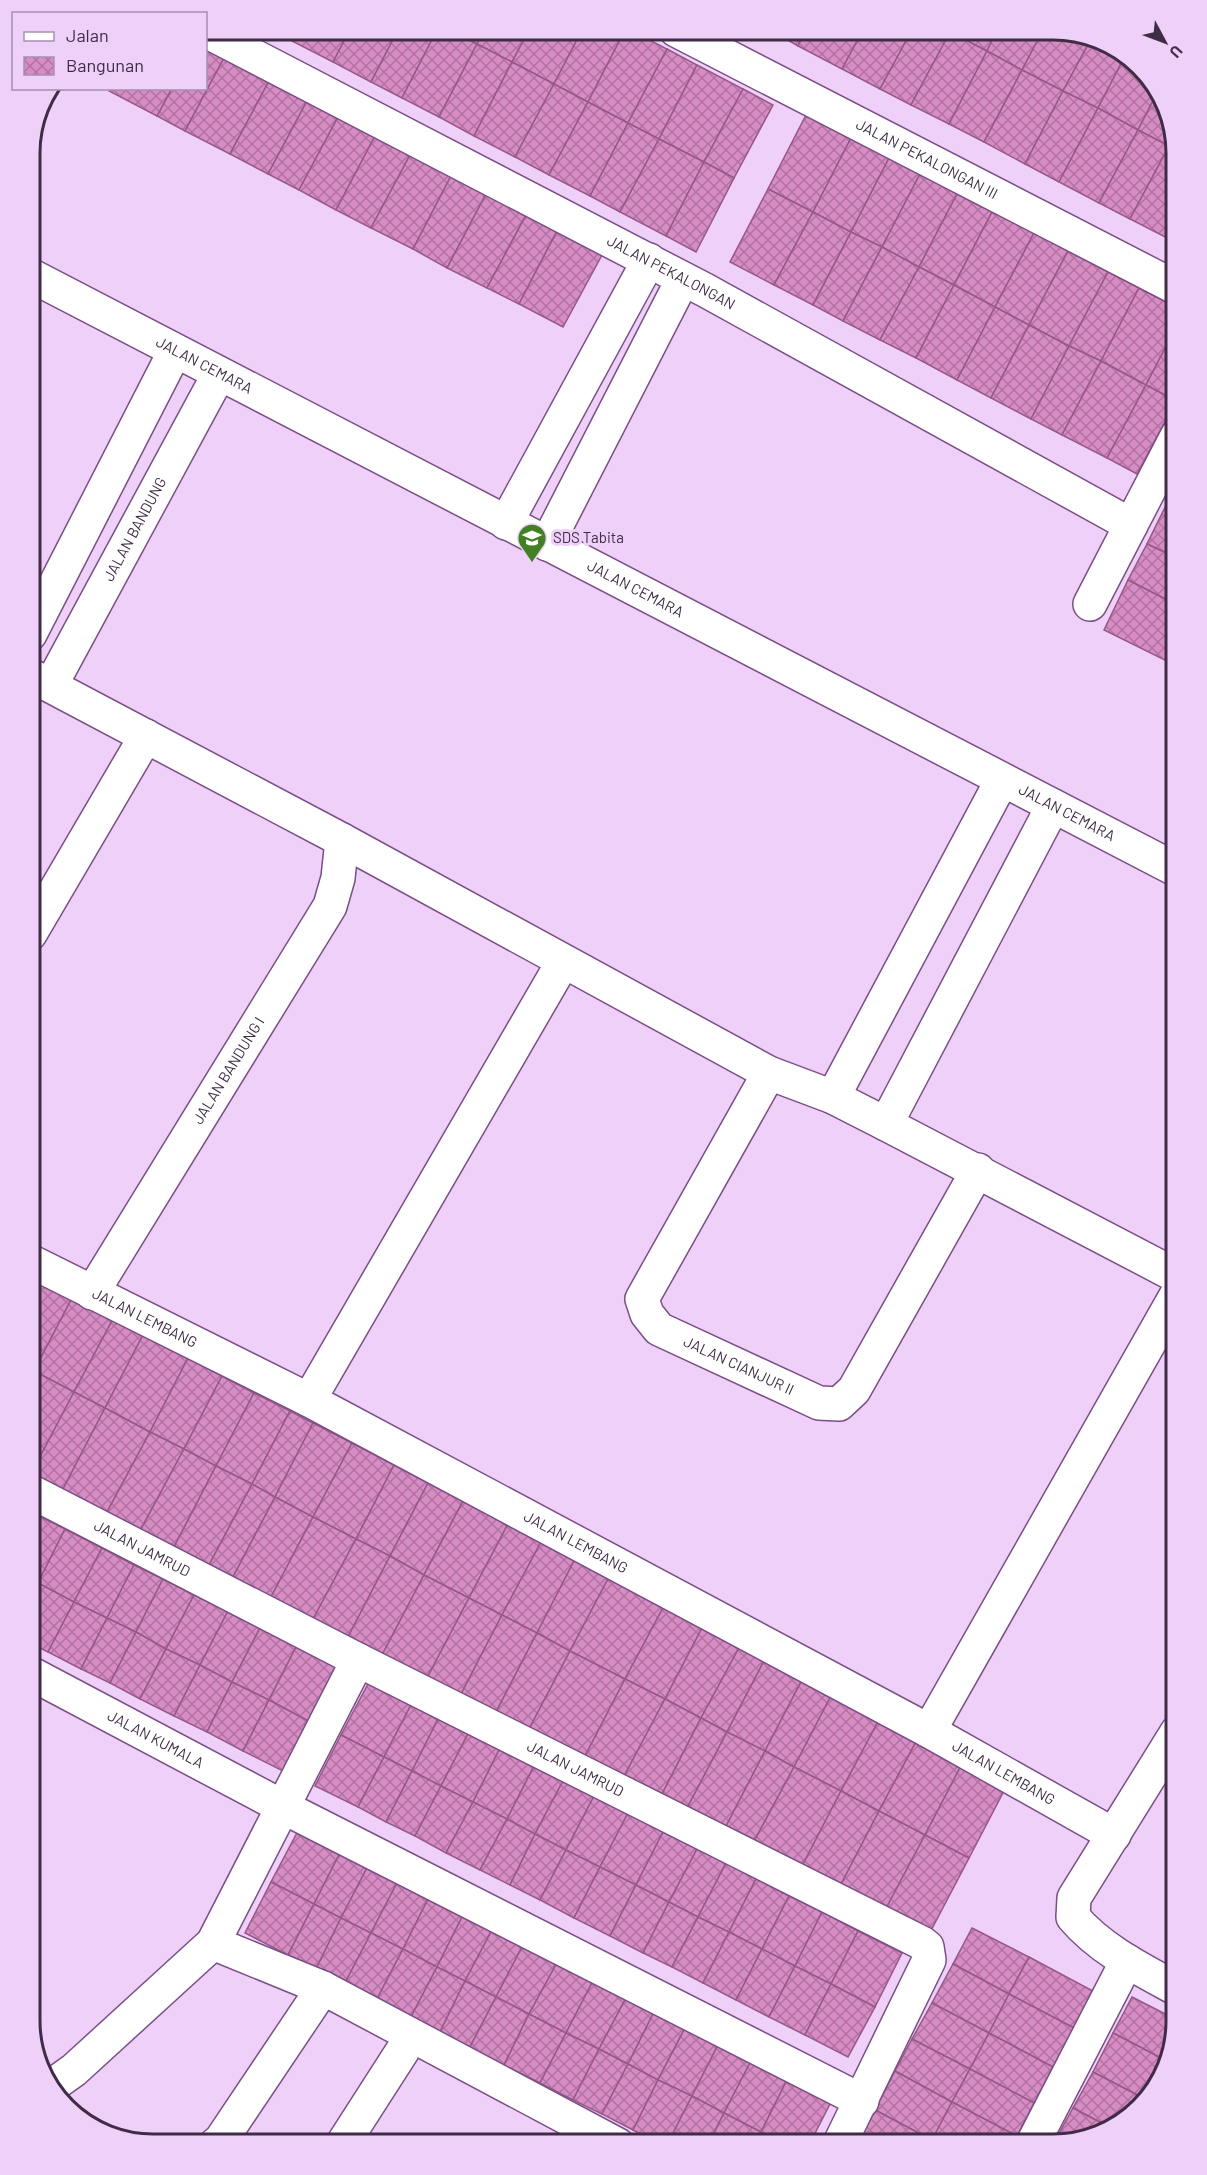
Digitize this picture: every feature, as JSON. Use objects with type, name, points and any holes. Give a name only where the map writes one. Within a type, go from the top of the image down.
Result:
[{"type":"street","name":"JALAN PEKALONGAN","points":[[225,41],[683,279],[1131,525]]},
{"type":"street","name":"JALAN PEKALONGAN III","points":[[697,41],[1166,282]]},
{"type":"street","points":[[506,523],[649,261]]},
{"type":"street","points":[[547,544],[683,279]]},
{"type":"street","name":"JALAN CEMARA","points":[[41,281],[1166,864]]},
{"type":"street","points":[[41,613],[175,351]]},
{"type":"street","name":"JALAN BANDUNG","points":[[41,679],[219,374]]},
{"type":"street","points":[[1090,604],[1166,457]]},
{"type":"street","points":[[41,680],[342,840],[769,1073],[833,1097],[978,1170],[1166,1270]]},
{"type":"street","points":[[41,916],[146,736]]},
{"type":"street","points":[[833,1097],[1002,780]]},
{"type":"street","points":[[886,1124],[1053,806]]},
{"type":"street","name":"JALAN BANDUNG I","points":[[92,1293],[330,906],[338,878],[342,840]]},
{"type":"street","points":[[309,1400],[563,962]]},
{"type":"street","name":"JALAN CIANJUR II","points":[[769,1073],[642,1299],[647,1314],[659,1329],[680,1339],[819,1403],[839,1404],[854,1390],[978,1170]]},
{"type":"street","name":"JALAN LEMBANG","points":[[40,1266],[309,1400],[929,1731],[1114,1835]]},
{"type":"street","points":[[929,1731],[1166,1313]]},
{"type":"street","name":"JALAN JAMRUD","points":[[40,1496],[358,1660],[927,1947],[929,1960],[845,2134]]},
{"type":"street","points":[[57,2081],[74,2070],[213,1943],[358,1660]]},
{"type":"street","name":"JALAN KUMALA","points":[[40,1677],[283,1807],[862,2101]]},
{"type":"street","points":[[1166,1750],[1074,1898],[1072,1917],[1085,1932],[1127,1961],[1166,1983]]},
{"type":"street","points":[[213,1943],[323,1988],[597,2134]]},
{"type":"street","points":[[1038,2134],[1127,1961]]},
{"type":"street","points":[[227,2134],[323,1988]]},
{"type":"street","points":[[349,2134],[403,2050]]},
{"type":"building","points":[[292,41],[344,41],[333,62]]},
{"type":"building","points":[[344,41],[392,41],[371,82],[333,62]]},
{"type":"building","points":[[392,41],[431,41],[402,98],[371,82]]},
{"type":"building","points":[[431,41],[471,41],[477,44],[439,117],[402,98]]},
{"type":"building","points":[[479,41],[523,41],[512,62],[477,44]]},
{"type":"building","points":[[523,41],[576,41],[554,84],[512,62]]},
{"type":"building","points":[[576,41],[619,41],[588,102],[554,84]]},
{"type":"building","points":[[619,41],[651,41],[667,49],[628,123],[588,102]]},
{"type":"building","points":[[789,41],[800,41],[798,46]]},
{"type":"building","points":[[800,41],[857,41],[842,69],[798,46]]},
{"type":"building","points":[[857,41],[906,41],[880,89],[842,69]]},
{"type":"building","points":[[906,41],[945,41],[911,105],[880,89]]},
{"type":"building","points":[[945,41],[968,41],[987,51],[949,124],[911,105]]},
{"type":"building","points":[[968,41],[992,41],[987,51]]},
{"type":"building","points":[[992,41],[1037,41],[1022,70],[987,51]]},
{"type":"building","points":[[1037,41],[1061,41],[1088,45],[1063,91],[1022,70]]},
{"type":"building","points":[[477,44],[512,62],[474,136],[439,117]]},
{"type":"building","points":[[1088,45],[1121,63],[1098,108],[1063,91]]},
{"type":"building","points":[[207,49],[224,58],[207,90]]},
{"type":"building","points":[[667,49],[697,65],[659,139],[628,123]]},
{"type":"building","points":[[987,51],[1022,70],[984,142],[949,124]]},
{"type":"building","points":[[224,58],[269,81],[230,154],[185,131]]},
{"type":"building","points":[[512,62],[554,84],[515,157],[474,136]]},
{"type":"building","points":[[1121,63],[1139,79],[1153,100],[1138,130],[1098,108]]},
{"type":"building","points":[[697,65],[743,89],[704,162],[659,139]]},
{"type":"building","points":[[1022,70],[1063,91],[1025,164],[984,142]]},
{"type":"building","points":[[269,81],[307,101],[268,174],[230,154]]},
{"type":"building","points":[[554,84],[588,102],[549,175],[515,157]]},
{"type":"building","points":[[743,89],[773,105],[734,178],[704,162]]},
{"type":"building","points":[[109,90],[171,90],[157,116]]},
{"type":"building","points":[[171,90],[207,90],[185,131],[157,116]]},
{"type":"building","points":[[1063,91],[1098,108],[1059,182],[1025,164]]},
{"type":"building","points":[[1153,100],[1161,117],[1166,144],[1138,130]]},
{"type":"building","points":[[307,101],[338,117],[299,190],[268,174]]},
{"type":"building","points":[[588,102],[628,123],[590,196],[549,175]]},
{"type":"building","points":[[1098,108],[1138,130],[1099,203],[1059,182]]},
{"type":"building","points":[[806,115],[851,138],[813,212],[768,189]]},
{"type":"building","points":[[338,117],[375,136],[336,210],[299,190]]},
{"type":"building","points":[[628,123],[659,139],[620,212],[590,196]]},
{"type":"building","points":[[1138,130],[1166,144],[1166,152],[1130,219],[1099,203]]},
{"type":"building","points":[[375,136],[410,155],[371,228],[336,210]]},
{"type":"building","points":[[851,138],[889,158],[851,232],[813,212]]},
{"type":"building","points":[[659,139],[704,162],[666,236],[620,212]]},
{"type":"building","points":[[1166,152],[1166,237],[1130,219]]},
{"type":"building","points":[[410,155],[451,176],[413,249],[371,228]]},
{"type":"building","points":[[889,158],[920,174],[882,247],[851,232]]},
{"type":"building","points":[[704,162],[734,178],[696,252],[666,236]]},
{"type":"building","points":[[920,174],[957,194],[919,267],[882,247]]},
{"type":"building","points":[[451,176],[486,194],[447,268],[413,249]]},
{"type":"building","points":[[768,189],[813,212],[774,285],[730,262]]},
{"type":"building","points":[[486,194],[526,215],[487,288],[447,268]]},
{"type":"building","points":[[957,194],[992,212],[954,285],[919,267]]},
{"type":"building","points":[[813,212],[851,232],[813,305],[774,285]]},
{"type":"building","points":[[992,212],[1034,233],[995,307],[954,285]]},
{"type":"building","points":[[526,215],[557,231],[519,304],[487,288]]},
{"type":"building","points":[[557,231],[602,255],[563,327],[519,304]]},
{"type":"building","points":[[851,232],[882,247],[843,321],[813,305]]},
{"type":"building","points":[[1034,233],[1068,251],[1029,325],[995,307]]},
{"type":"building","points":[[882,247],[919,267],[880,340],[843,321]]},
{"type":"building","points":[[1068,251],[1108,272],[1069,346],[1029,325]]},
{"type":"building","points":[[919,267],[954,285],[916,358],[880,340]]},
{"type":"building","points":[[1108,272],[1139,288],[1101,361],[1069,346]]},
{"type":"building","points":[[954,285],[995,307],[957,380],[916,358]]},
{"type":"building","points":[[1139,288],[1166,302],[1166,346],[1146,385],[1101,361]]},
{"type":"building","points":[[995,307],[1029,325],[991,398],[957,380]]},
{"type":"building","points":[[1029,325],[1069,346],[1031,419],[991,398]]},
{"type":"building","points":[[1069,346],[1101,361],[1062,435],[1031,419]]},
{"type":"building","points":[[1166,346],[1166,396],[1146,385]]},
{"type":"building","points":[[1101,361],[1146,385],[1107,458],[1062,435]]},
{"type":"building","points":[[1146,385],[1166,396],[1166,420],[1137,474],[1107,458]]},
{"type":"building","points":[[1166,505],[1166,553],[1147,544]]},
{"type":"building","points":[[1147,544],[1166,553],[1166,599],[1128,580]]},
{"type":"building","points":[[1128,580],[1166,599],[1166,661],[1104,630]]},
{"type":"building","points":[[40,1281],[72,1298],[40,1359]]},
{"type":"building","points":[[72,1298],[113,1319],[74,1392],[40,1374],[40,1359]]},
{"type":"building","points":[[113,1319],[143,1335],[105,1408],[74,1392]]},
{"type":"building","points":[[143,1335],[188,1358],[150,1432],[105,1408]]},
{"type":"building","points":[[188,1358],[222,1376],[184,1449],[150,1432]]},
{"type":"building","points":[[40,1374],[74,1392],[40,1456]]},
{"type":"building","points":[[222,1376],[254,1393],[216,1466],[184,1449]]},
{"type":"building","points":[[74,1392],[105,1408],[62,1491],[40,1479],[40,1456]]},
{"type":"building","points":[[254,1393],[290,1411],[252,1484],[216,1466]]},
{"type":"building","points":[[105,1408],[150,1432],[106,1514],[62,1491]]},
{"type":"building","points":[[290,1411],[313,1423],[275,1497],[252,1484]]},
{"type":"building","points":[[313,1423],[352,1443],[313,1517],[275,1497]]},
{"type":"building","points":[[150,1432],[184,1449],[140,1531],[106,1514]]},
{"type":"building","points":[[352,1443],[394,1465],[356,1539],[313,1517]]},
{"type":"building","points":[[184,1449],[216,1466],[173,1549],[140,1531]]},
{"type":"building","points":[[394,1465],[428,1483],[390,1556],[356,1539]]},
{"type":"building","points":[[216,1466],[252,1484],[208,1567],[173,1549]]},
{"type":"building","points":[[428,1483],[463,1501],[424,1575],[390,1556]]},
{"type":"building","points":[[252,1484],[275,1497],[232,1579],[208,1567]]},
{"type":"building","points":[[275,1497],[313,1517],[270,1599],[232,1579]]},
{"type":"building","points":[[463,1501],[508,1524],[469,1598],[424,1575]]},
{"type":"building","points":[[40,1517],[65,1529],[40,1579]]},
{"type":"building","points":[[313,1517],[356,1539],[312,1621],[270,1599]]},
{"type":"building","points":[[508,1524],[541,1542],[502,1615],[469,1598]]},
{"type":"building","points":[[65,1529],[102,1548],[74,1602],[40,1584],[40,1579]]},
{"type":"building","points":[[356,1539],[390,1556],[347,1639],[312,1621]]},
{"type":"building","points":[[541,1542],[575,1559],[537,1633],[502,1615]]},
{"type":"building","points":[[102,1548],[134,1565],[107,1618],[74,1602]]},
{"type":"building","points":[[390,1556],[424,1575],[381,1657],[347,1639]]},
{"type":"building","points":[[575,1559],[609,1577],[570,1651],[537,1633]]},
{"type":"building","points":[[134,1565],[163,1579],[136,1632],[107,1618]]},
{"type":"building","points":[[424,1575],[469,1598],[426,1680],[381,1657]]},
{"type":"building","points":[[609,1577],[664,1606],[625,1679],[570,1651]]},
{"type":"building","points":[[163,1579],[194,1595],[166,1649],[136,1632]]},
{"type":"building","points":[[40,1584],[74,1602],[48,1652],[40,1648]]},
{"type":"building","points":[[194,1595],[228,1611],[200,1665],[166,1649]]},
{"type":"building","points":[[469,1598],[502,1615],[459,1698],[426,1680]]},
{"type":"building","points":[[74,1602],[107,1618],[81,1669],[48,1652]]},
{"type":"building","points":[[664,1606],[703,1626],[665,1699],[625,1679]]},
{"type":"building","points":[[228,1611],[260,1628],[232,1682],[200,1665]]},
{"type":"building","points":[[502,1615],[537,1633],[494,1716],[459,1698]]},
{"type":"building","points":[[107,1618],[136,1632],[110,1683],[81,1669]]},
{"type":"building","points":[[703,1626],[740,1646],[701,1718],[665,1699]]},
{"type":"building","points":[[260,1628],[296,1647],[269,1700],[232,1682]]},
{"type":"building","points":[[136,1632],[166,1649],[140,1699],[110,1683]]},
{"type":"building","points":[[537,1633],[570,1651],[527,1733],[494,1716]]},
{"type":"building","points":[[740,1646],[765,1659],[727,1732],[701,1718]]},
{"type":"building","points":[[296,1647],[340,1669],[312,1723],[269,1700]]},
{"type":"building","points":[[166,1649],[200,1665],[174,1716],[140,1699]]},
{"type":"building","points":[[570,1651],[625,1679],[582,1762],[527,1733]]},
{"type":"building","points":[[765,1659],[803,1678],[765,1751],[727,1732]]},
{"type":"building","points":[[200,1665],[232,1682],[207,1732],[174,1716]]},
{"type":"building","points":[[803,1678],[832,1694],[794,1767],[765,1751]]},
{"type":"building","points":[[625,1679],[665,1699],[621,1782],[582,1762]]},
{"type":"building","points":[[232,1682],[269,1700],[243,1751],[207,1732]]},
{"type":"building","points":[[369,1682],[412,1703],[384,1757],[341,1735]]},
{"type":"building","points":[[832,1694],[880,1718],[841,1791],[794,1767]]},
{"type":"building","points":[[665,1699],[701,1718],[658,1802],[621,1782]]},
{"type":"building","points":[[269,1700],[312,1723],[287,1773],[243,1751]]},
{"type":"building","points":[[412,1703],[439,1717],[412,1771],[384,1757]]},
{"type":"building","points":[[439,1717],[469,1732],[441,1786],[412,1771]]},
{"type":"building","points":[[701,1718],[727,1732],[684,1814],[658,1802]]},
{"type":"building","points":[[880,1718],[918,1738],[879,1811],[841,1791]]},
{"type":"building","points":[[469,1732],[500,1748],[473,1802],[441,1786]]},
{"type":"building","points":[[727,1732],[765,1751],[722,1834],[684,1814]]},
{"type":"building","points":[[341,1735],[384,1757],[358,1807],[315,1786]]},
{"type":"building","points":[[918,1738],[963,1762],[925,1835],[879,1811]]},
{"type":"building","points":[[500,1748],[534,1766],[507,1819],[473,1802]]},
{"type":"building","points":[[765,1751],[794,1767],[750,1849],[722,1834]]},
{"type":"building","points":[[384,1757],[412,1771],[386,1822],[358,1807]]},
{"type":"building","points":[[963,1762],[1007,1785],[969,1858],[925,1835]]},
{"type":"building","points":[[534,1766],[563,1781],[535,1834],[507,1819]]},
{"type":"building","points":[[794,1767],[841,1791],[798,1874],[750,1849]]},
{"type":"building","points":[[412,1771],[441,1786],[415,1836],[386,1822]]},
{"type":"building","points":[[563,1781],[594,1796],[566,1850],[535,1834]]},
{"type":"building","points":[[441,1786],[473,1802],[446,1853],[415,1836]]},
{"type":"building","points":[[841,1791],[879,1811],[836,1894],[798,1874]]},
{"type":"building","points":[[594,1796],[628,1813],[600,1867],[566,1850]]},
{"type":"building","points":[[473,1802],[507,1819],[480,1870],[446,1853]]},
{"type":"building","points":[[879,1811],[925,1835],[881,1918],[836,1894]]},
{"type":"building","points":[[628,1813],[663,1832],[636,1885],[600,1867]]},
{"type":"building","points":[[507,1819],[535,1834],[510,1885],[480,1870]]},
{"type":"building","points":[[299,1829],[341,1851],[314,1904],[271,1882]]},
{"type":"building","points":[[663,1832],[697,1849],[669,1902],[636,1885]]},
{"type":"building","points":[[535,1834],[566,1850],[540,1900],[510,1885]]},
{"type":"building","points":[[925,1835],[969,1858],[926,1940],[881,1918]]},
{"type":"building","points":[[697,1849],[726,1863],[698,1917],[669,1902]]},
{"type":"building","points":[[566,1850],[600,1867],[574,1918],[540,1900]]},
{"type":"building","points":[[341,1851],[369,1864],[341,1918],[314,1904]]},
{"type":"building","points":[[726,1863],[756,1879],[729,1932],[698,1917]]},
{"type":"building","points":[[369,1864],[399,1879],[371,1933],[341,1918]]},
{"type":"building","points":[[600,1867],[636,1885],[610,1936],[574,1918]]},
{"type":"building","points":[[399,1879],[430,1895],[403,1949],[371,1933]]},
{"type":"building","points":[[756,1879],[789,1896],[762,1949],[729,1932]]},
{"type":"building","points":[[271,1882],[314,1904],[288,1955],[245,1933]]},
{"type":"building","points":[[636,1885],[669,1902],[643,1953],[610,1936]]},
{"type":"building","points":[[430,1895],[464,1913],[437,1967],[403,1949]]},
{"type":"building","points":[[789,1896],[822,1912],[795,1966],[762,1949]]},
{"type":"building","points":[[669,1902],[698,1917],[672,1967],[643,1953]]},
{"type":"building","points":[[314,1904],[341,1918],[316,1969],[288,1955]]},
{"type":"building","points":[[822,1912],[858,1931],[831,1984],[795,1966]]},
{"type":"building","points":[[464,1913],[493,1928],[465,1981],[437,1967]]},
{"type":"building","points":[[698,1917],[729,1932],[703,1983],[672,1967]]},
{"type":"building","points":[[341,1918],[371,1933],[345,1983],[316,1969]]},
{"type":"building","points":[[493,1928],[524,1943],[496,1997],[465,1981]]},
{"type":"building","points":[[972,1928],[1029,1957],[1009,1994],[953,1964]]},
{"type":"building","points":[[858,1931],[902,1953],[875,2007],[831,1984]]},
{"type":"building","points":[[729,1932],[762,1949],[736,2000],[703,1983]]},
{"type":"building","points":[[371,1933],[403,1949],[377,1999],[345,1983]]},
{"type":"building","points":[[524,1943],[558,1961],[529,2014],[496,1997]]},
{"type":"building","points":[[403,1949],[437,1967],[411,2017],[377,1999]]},
{"type":"building","points":[[762,1949],[795,1966],[769,2017],[736,2000]]},
{"type":"building","points":[[1029,1957],[1093,1991],[1074,2028],[1009,1994]]},
{"type":"building","points":[[558,1961],[594,1979],[566,2033],[529,2014]]},
{"type":"building","points":[[953,1964],[1009,1994],[989,2033],[932,2003]]},
{"type":"building","points":[[795,1966],[831,1984],[805,2035],[769,2017]]},
{"type":"building","points":[[437,1967],[465,1981],[440,2032],[411,2017]]},
{"type":"building","points":[[594,1979],[627,1996],[599,2049],[566,2033]]},
{"type":"building","points":[[465,1981],[496,1997],[470,2047],[440,2032]]},
{"type":"building","points":[[831,1984],[875,2007],[848,2057],[805,2035]]},
{"type":"building","points":[[1009,1994],[1074,2028],[1053,2067],[989,2033]]},
{"type":"building","points":[[627,1996],[655,2010],[628,2064],[599,2049]]},
{"type":"building","points":[[496,1997],[529,2014],[504,2065],[470,2047]]},
{"type":"building","points":[[1132,1997],[1166,2014],[1166,2037],[1161,2058],[1113,2033]]},
{"type":"building","points":[[932,2003],[989,2033],[970,2069],[912,2039]]},
{"type":"building","points":[[655,2010],[686,2026],[658,2080],[628,2064]]},
{"type":"building","points":[[529,2014],[566,2033],[540,2083],[504,2065]]},
{"type":"building","points":[[686,2026],[719,2043],[692,2096],[658,2080]]},
{"type":"building","points":[[566,2033],[599,2049],[573,2100],[540,2083]]},
{"type":"building","points":[[989,2033],[1053,2067],[1034,2103],[970,2069]]},
{"type":"building","points":[[1113,2033],[1161,2058],[1155,2072],[1139,2096],[1093,2072]]},
{"type":"building","points":[[912,2039],[970,2069],[952,2102],[895,2071]]},
{"type":"building","points":[[719,2043],[752,2059],[724,2113],[692,2096]]},
{"type":"building","points":[[599,2049],[628,2064],[602,2114],[573,2100]]},
{"type":"building","points":[[752,2059],[788,2078],[761,2132],[724,2113]]},
{"type":"building","points":[[628,2064],[658,2080],[633,2130],[602,2114]]},
{"type":"building","points":[[970,2069],[1034,2103],[1018,2134],[1013,2134],[952,2102]]},
{"type":"building","points":[[895,2071],[952,2102],[935,2134],[921,2134],[875,2110]]},
{"type":"building","points":[[1093,2072],[1139,2096],[1128,2107],[1103,2124],[1073,2108]]},
{"type":"building","points":[[788,2078],[832,2100],[815,2134],[765,2134],[761,2132]]},
{"type":"building","points":[[658,2080],[692,2096],[673,2134],[640,2134],[633,2130]]},
{"type":"building","points":[[692,2096],[724,2113],[714,2134],[673,2134]]},
{"type":"building","points":[[952,2102],[1013,2134],[935,2134]]},
{"type":"building","points":[[1073,2108],[1103,2124],[1090,2129],[1059,2134]]},
{"type":"building","points":[[875,2110],[921,2134],[862,2134]]},
{"type":"building","points":[[724,2113],[761,2132],[760,2134],[714,2134]]},
{"type":"place","name":"SDS Tabita","points":[[532,564]]}]
